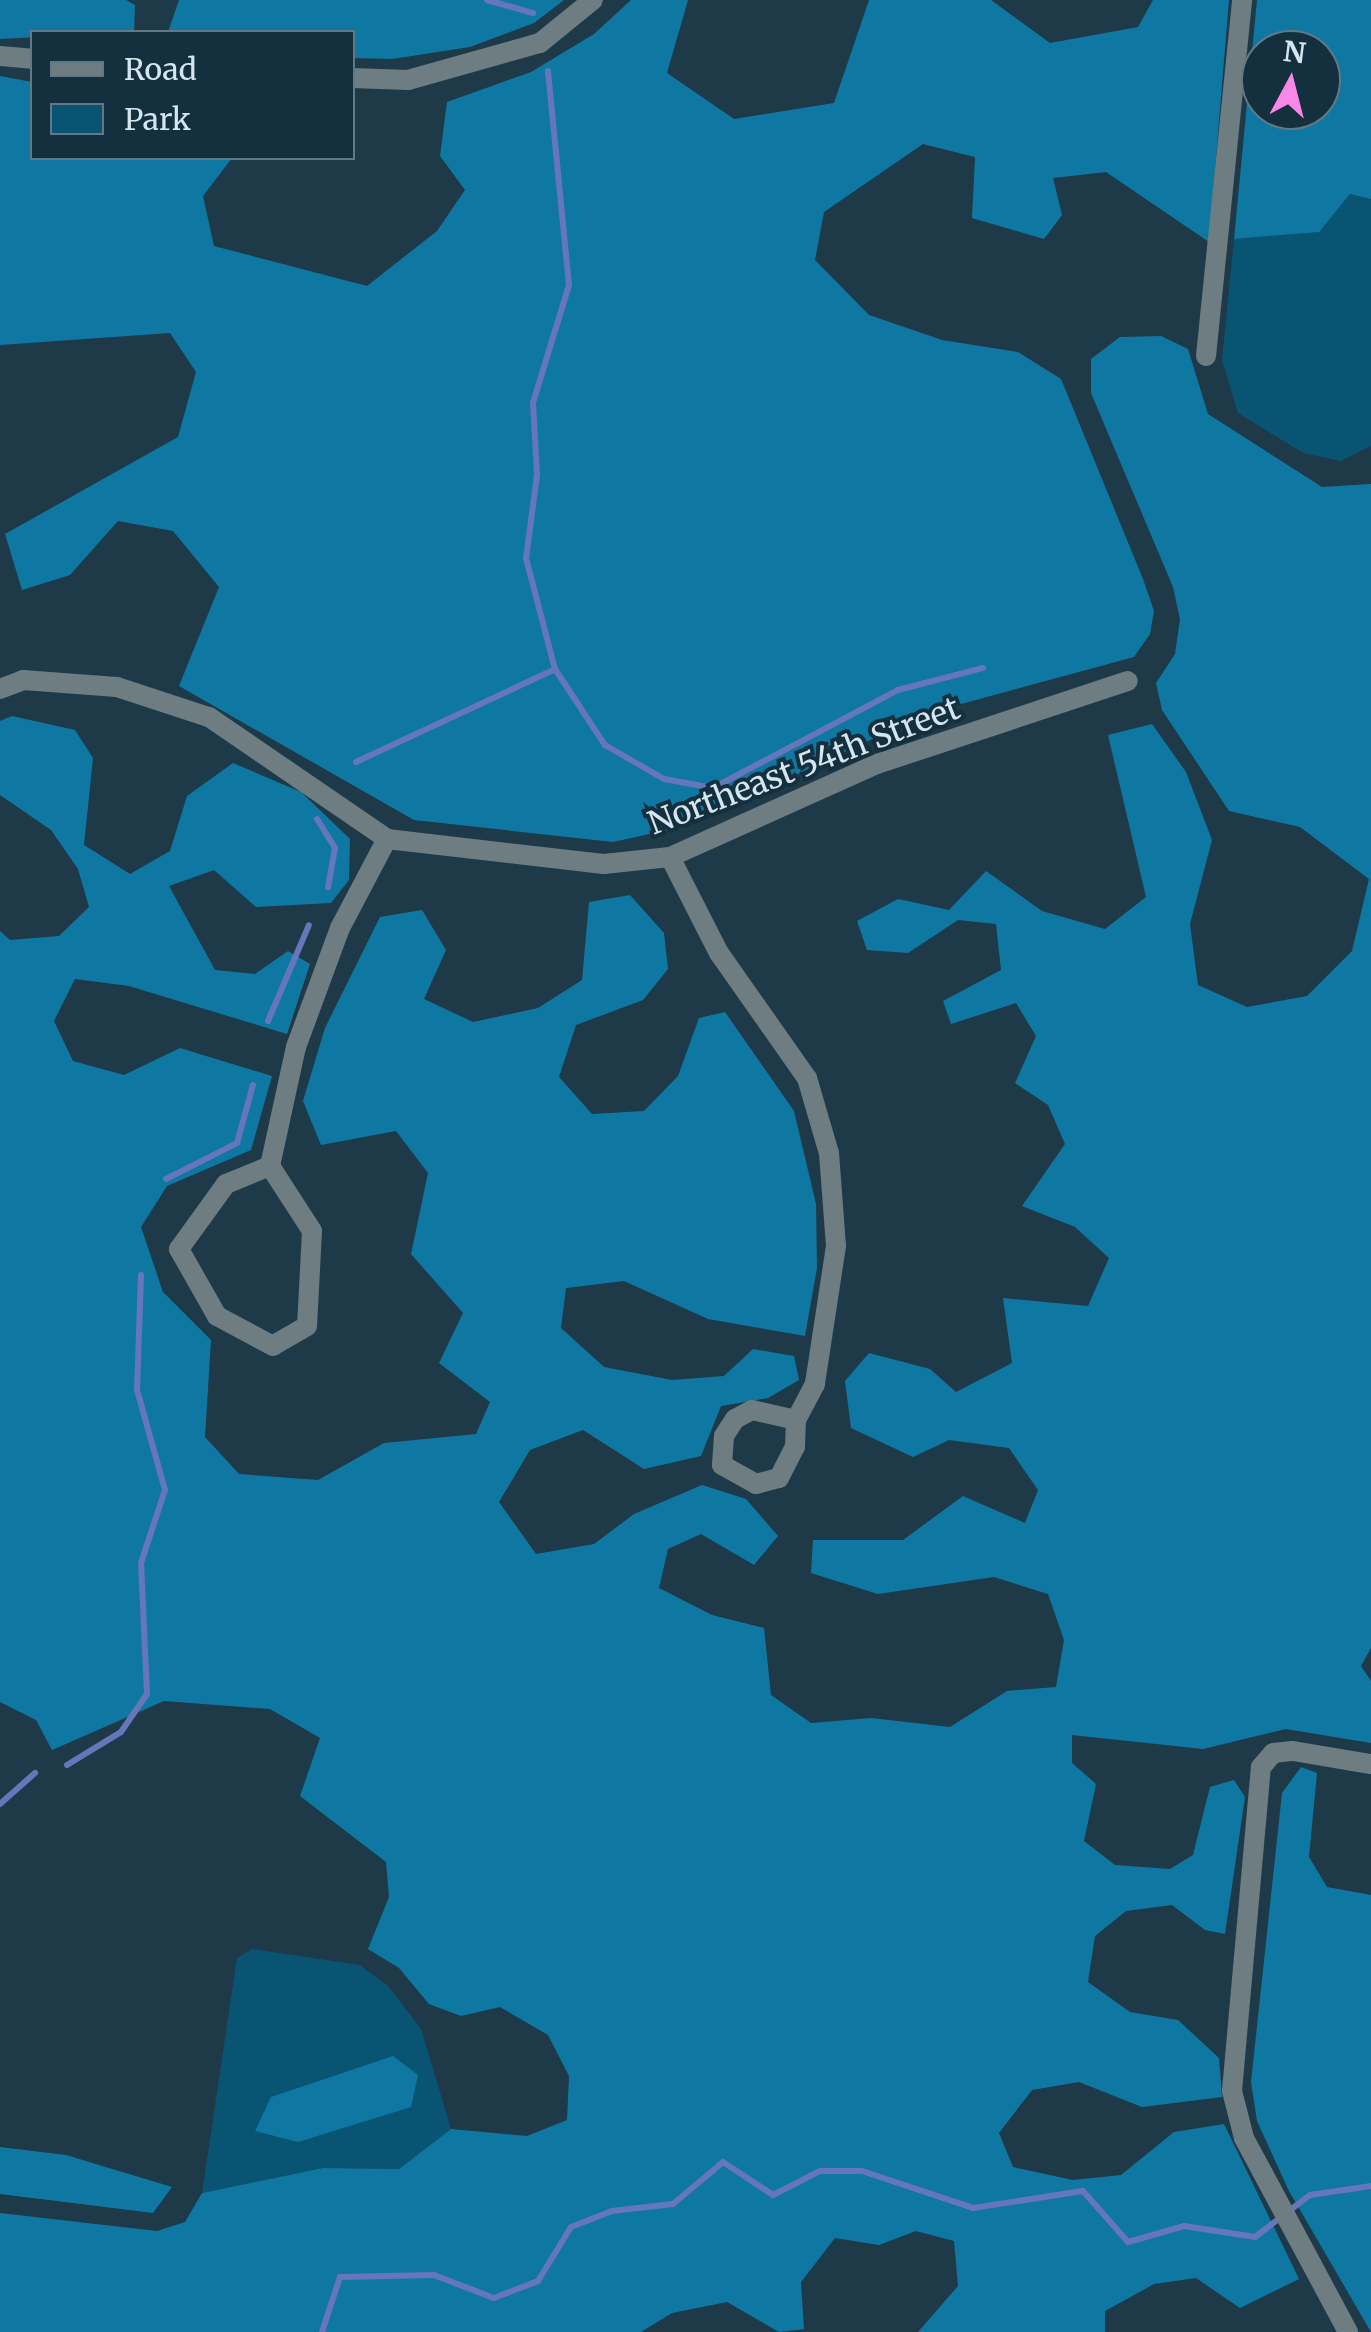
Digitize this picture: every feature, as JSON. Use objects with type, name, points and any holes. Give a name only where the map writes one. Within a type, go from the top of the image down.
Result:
[{"type":"street","points":[[355,78],[408,80],[540,43],[593,0]]},
{"type":"street","points":[[1206,356],[1242,0]]},
{"type":"street","points":[[0,56],[30,60]]},
{"type":"street","name":"Northeast 54th Street","points":[[0,689],[23,680],[117,687],[209,717],[387,839],[604,864],[670,857],[878,764],[1128,681]]},
{"type":"street","points":[[270,1166],[226,1184],[179,1249],[217,1316],[274,1346],[307,1326],[312,1231],[270,1166],[296,1047],[340,928],[387,839]]},
{"type":"street","points":[[670,857],[719,953],[807,1078],[830,1153],[836,1246],[815,1384],[796,1420]]},
{"type":"street","points":[[1348,2332],[1244,2138],[1232,2090],[1261,1767],[1273,1752],[1292,1751],[1371,1764]]},
{"type":"green space","points":[[1350,194],[1371,199],[1371,446],[1341,461],[1303,453],[1238,413],[1222,360],[1234,239],[1318,232]]},
{"type":"green space","points":[[252,1949],[360,1965],[389,1987],[421,2029],[451,2129],[399,2169],[323,2168],[202,2193],[237,1958]]},
{"type":"shaded area","points":[[0,0],[126,0],[135,5],[134,30],[30,30],[30,37],[0,39]]},
{"type":"shaded area","points":[[179,0],[564,0],[534,23],[470,47],[392,59],[355,58],[355,30],[169,30]]},
{"type":"shaded area","points":[[631,0],[688,0],[667,73],[734,119],[834,103],[869,0],[991,0],[1050,43],[1138,27],[1153,0],[1229,0],[1209,242],[1106,172],[1053,178],[1062,215],[1044,239],[972,218],[975,157],[923,144],[824,212],[815,260],[869,315],[942,340],[1018,352],[1061,379],[1154,611],[1150,634],[1134,657],[928,713],[686,826],[613,842],[414,820],[179,686],[219,587],[173,531],[118,521],[70,575],[22,590],[5,534],[178,437],[196,372],[170,333],[0,345],[0,76],[30,82],[30,160],[230,160],[203,196],[214,246],[367,286],[437,231],[465,190],[440,156],[447,102],[531,72],[594,34]]},
{"type":"shaded area","points":[[1257,0],[1371,0],[1371,199],[1350,194],[1319,232],[1234,239],[1244,130],[1341,130],[1341,30],[1254,30]]},
{"type":"shaded area","points":[[1161,336],[1188,349],[1208,414],[1322,487],[1371,484],[1371,1648],[1361,1666],[1371,1681],[1371,1743],[1286,1729],[1203,1749],[1072,1735],[1072,1763],[1096,1784],[1084,1841],[1115,1865],[1170,1869],[1193,1855],[1210,1787],[1234,1780],[1245,1797],[1225,1934],[1205,1930],[1172,1905],[1126,1911],[1095,1936],[1088,1982],[1130,2012],[1178,2020],[1219,2058],[1222,2097],[1142,2107],[1079,2082],[1032,2090],[999,2133],[1013,2167],[1073,2180],[1121,2175],[1174,2132],[1224,2124],[1299,2279],[1240,2308],[1196,2278],[1154,2284],[1105,2311],[1105,2332],[918,2332],[958,2286],[954,2241],[916,2231],[879,2245],[835,2238],[801,2282],[804,2329],[779,2332],[727,2302],[672,2313],[641,2332],[0,2332],[0,2213],[157,2231],[185,2222],[202,2193],[323,2168],[399,2169],[451,2129],[527,2136],[567,2120],[569,2076],[548,2035],[500,2007],[461,2016],[429,2004],[399,1968],[368,1949],[389,1897],[386,1862],[300,1796],[320,1738],[270,1709],[164,1701],[52,1750],[36,1720],[0,1702],[0,931],[10,940],[59,936],[89,907],[78,869],[51,830],[0,795],[0,721],[12,716],[75,730],[93,758],[84,845],[130,874],[170,851],[187,796],[233,763],[301,792],[350,839],[349,880],[331,903],[256,907],[214,870],[169,886],[215,970],[255,974],[288,951],[310,964],[287,1034],[129,986],[75,979],[54,1021],[73,1061],[124,1075],[180,1048],[272,1076],[251,1150],[167,1186],[141,1227],[163,1292],[211,1340],[205,1437],[239,1474],[318,1480],[384,1443],[476,1434],[490,1402],[439,1363],[463,1313],[411,1254],[428,1173],[396,1131],[321,1145],[303,1101],[325,1028],[380,917],[422,910],[446,950],[424,999],[473,1022],[538,1008],[582,980],[589,902],[630,895],[664,933],[668,969],[643,1000],[576,1025],[559,1077],[592,1114],[644,1111],[678,1076],[699,1018],[725,1012],[794,1111],[816,1204],[817,1268],[805,1336],[708,1319],[624,1281],[566,1288],[561,1328],[604,1367],[672,1380],[724,1376],[753,1349],[794,1356],[799,1380],[768,1398],[721,1406],[701,1456],[644,1469],[583,1430],[530,1450],[499,1502],[536,1554],[594,1544],[634,1514],[702,1485],[746,1499],[778,1536],[754,1565],[701,1534],[668,1549],[659,1588],[712,1615],[764,1628],[771,1695],[811,1723],[871,1718],[950,1727],[1007,1691],[1056,1687],[1064,1640],[1048,1594],[994,1577],[878,1594],[811,1573],[813,1540],[903,1540],[963,1496],[1025,1523],[1038,1490],[1009,1448],[949,1440],[913,1457],[851,1428],[845,1381],[869,1353],[930,1369],[956,1392],[1012,1363],[1003,1298],[1088,1306],[1109,1258],[1075,1227],[1022,1206],[1065,1144],[1048,1105],[1015,1083],[1036,1036],[1016,1003],[951,1024],[943,1001],[1001,970],[996,924],[958,920],[908,953],[867,950],[857,921],[898,899],[949,910],[986,871],[1042,911],[1105,929],[1146,897],[1108,735],[1152,724],[1186,772],[1212,840],[1190,924],[1198,985],[1247,1007],[1307,996],[1352,951],[1369,879],[1300,827],[1229,811],[1162,710],[1156,683],[1175,654],[1180,619],[1173,587],[1091,393],[1091,359],[1120,337]]},
{"type":"shaded area","points":[[1301,1767],[1317,1773],[1309,1857],[1327,1887],[1371,1895],[1371,2332],[1289,2191],[1257,2121],[1251,2082],[1282,1793]]},
{"type":"shaded area","points":[[393,2056],[418,2075],[411,2107],[298,2142],[255,2131],[271,2097]]},
{"type":"shaded area","points":[[0,2147],[66,2155],[172,2187],[153,2213],[0,2194]]},
{"type":"waterway","points":[[487,0],[533,13]]},
{"type":"waterway","points":[[548,71],[569,285],[533,403],[537,475],[526,558],[555,669],[605,745],[664,779],[713,788],[898,690],[983,668]]},
{"type":"waterway","points":[[356,762],[555,669]]},
{"type":"waterway","points":[[317,819],[335,848],[328,887]]},
{"type":"waterway","points":[[268,1021],[309,925]]},
{"type":"waterway","points":[[166,1179],[237,1143],[253,1085]]},
{"type":"waterway","points":[[67,1765],[121,1732],[147,1694],[141,1563],[165,1490],[137,1390],[141,1275]]},
{"type":"waterway","points":[[0,1804],[35,1773]]},
{"type":"waterway","points":[[322,2332],[340,2277],[434,2275],[494,2298],[538,2281],[571,2227],[612,2211],[673,2204],[723,2162],[773,2195],[820,2171],[862,2171],[973,2208],[1083,2191],[1128,2242],[1184,2226],[1255,2237],[1310,2195],[1371,2186]]}]
